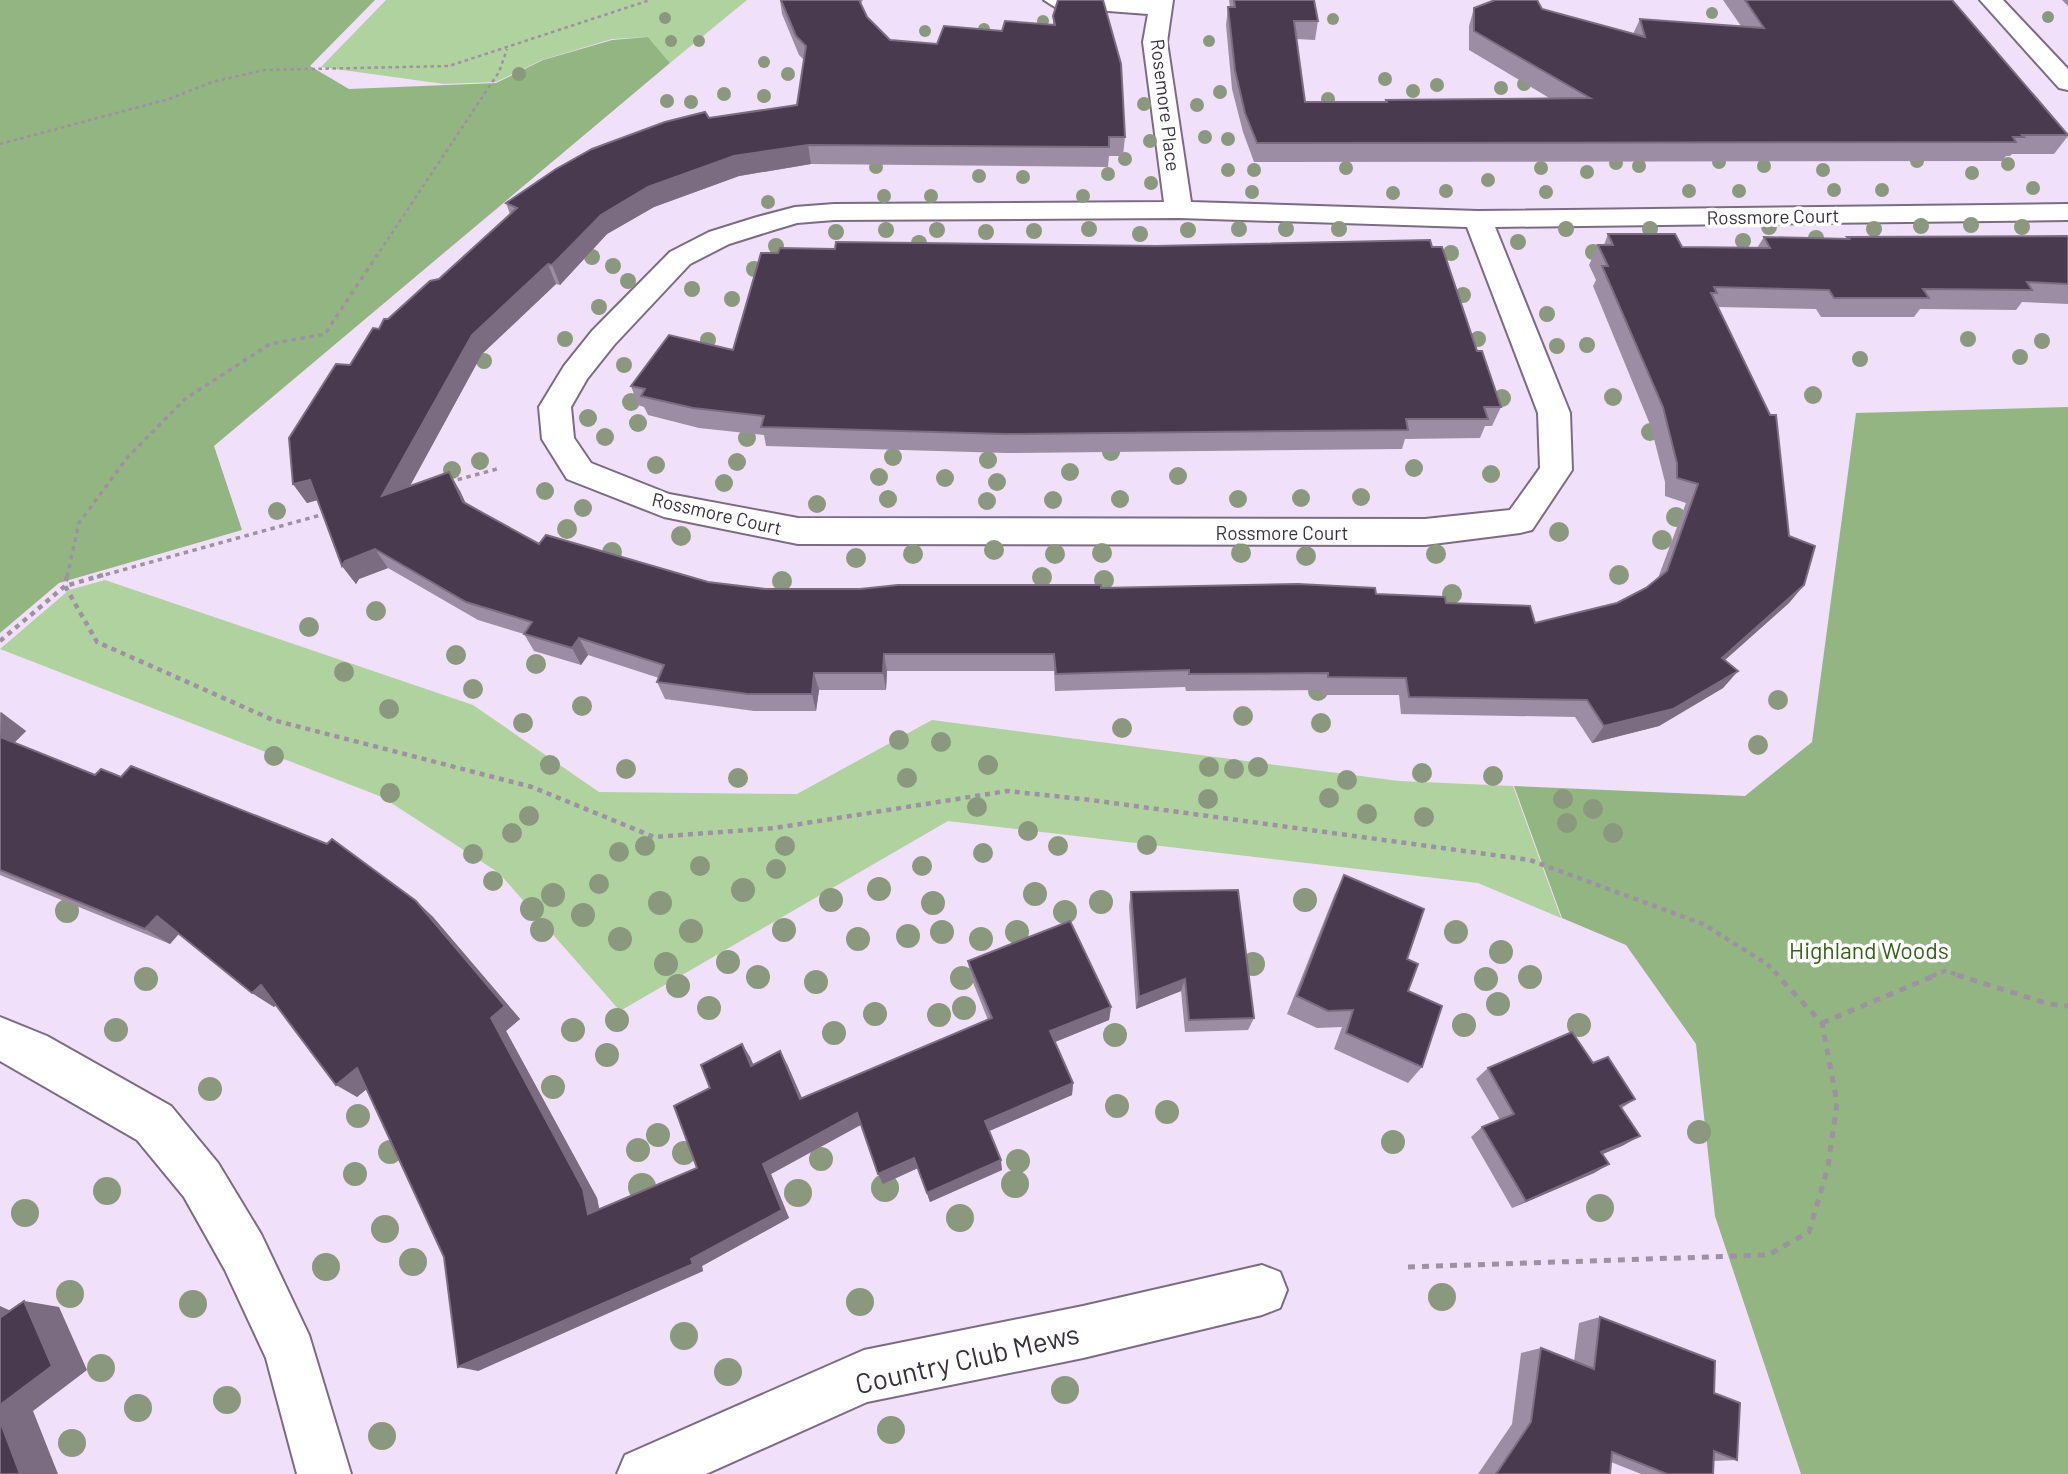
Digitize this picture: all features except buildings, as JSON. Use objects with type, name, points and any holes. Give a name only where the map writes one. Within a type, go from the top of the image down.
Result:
[{"type":"street","points":[[1055,0],[1161,4]]},
{"type":"street","points":[[1992,0],[2068,83]]},
{"type":"street","name":"Rosemore Place","points":[[1161,4],[1155,43],[1179,210]]},
{"type":"street","name":"Rossmore Court","points":[[1478,219],[1554,413],[1556,470],[1520,521],[1425,532],[798,531],[664,505],[579,471],[558,439],[555,407],[575,373],[603,338],[680,258],[719,238],[795,215],[834,212],[1179,210],[1478,219],[2068,212]]},
{"type":"street","points":[[0,1039],[31,1052],[154,1123],[201,1180],[243,1252],[291,1353],[324,1474]]},
{"type":"street","name":"Country Club Mews","points":[[643,1474],[864,1376],[1083,1332],[1262,1290]]},
{"type":"path","points":[[0,144],[170,100],[212,82],[264,70],[449,66],[650,0]]},
{"type":"path","points":[[507,49],[499,72],[325,334],[271,344],[185,399],[127,458],[79,523],[65,586],[97,642],[273,720],[532,787],[654,837],[775,828],[1007,792],[1091,800],[1530,860],[1703,924],[1767,964],[1822,1023],[1837,1103],[1828,1167],[1809,1232],[1768,1255],[1408,1267]]},
{"type":"path","points":[[445,483],[497,469]]},
{"type":"path","points":[[0,642],[65,586],[341,510]]},
{"type":"path","points":[[1822,1023],[1945,971],[2049,1004],[2068,1006]]},
{"type":"green space","points":[[0,0],[375,0],[310,66],[349,89],[496,83],[543,60],[612,40],[648,37],[670,63],[214,446],[242,530],[59,583],[0,633]]},
{"type":"green space","points":[[386,0],[747,0],[670,63],[648,37],[612,39],[542,60],[496,82],[444,84],[321,67]]},
{"type":"green space","name":"Highland Woods","points":[[2068,407],[2068,1474],[1801,1474],[1715,1216],[1696,1044],[1626,945],[1562,918],[1514,786],[1745,796],[1812,742],[1856,413]]},
{"type":"green space","points":[[105,580],[473,705],[599,792],[797,794],[932,720],[1399,781],[1513,786],[1561,918],[1478,883],[948,821],[620,1011],[499,873],[382,797],[0,649],[69,590]]}]
